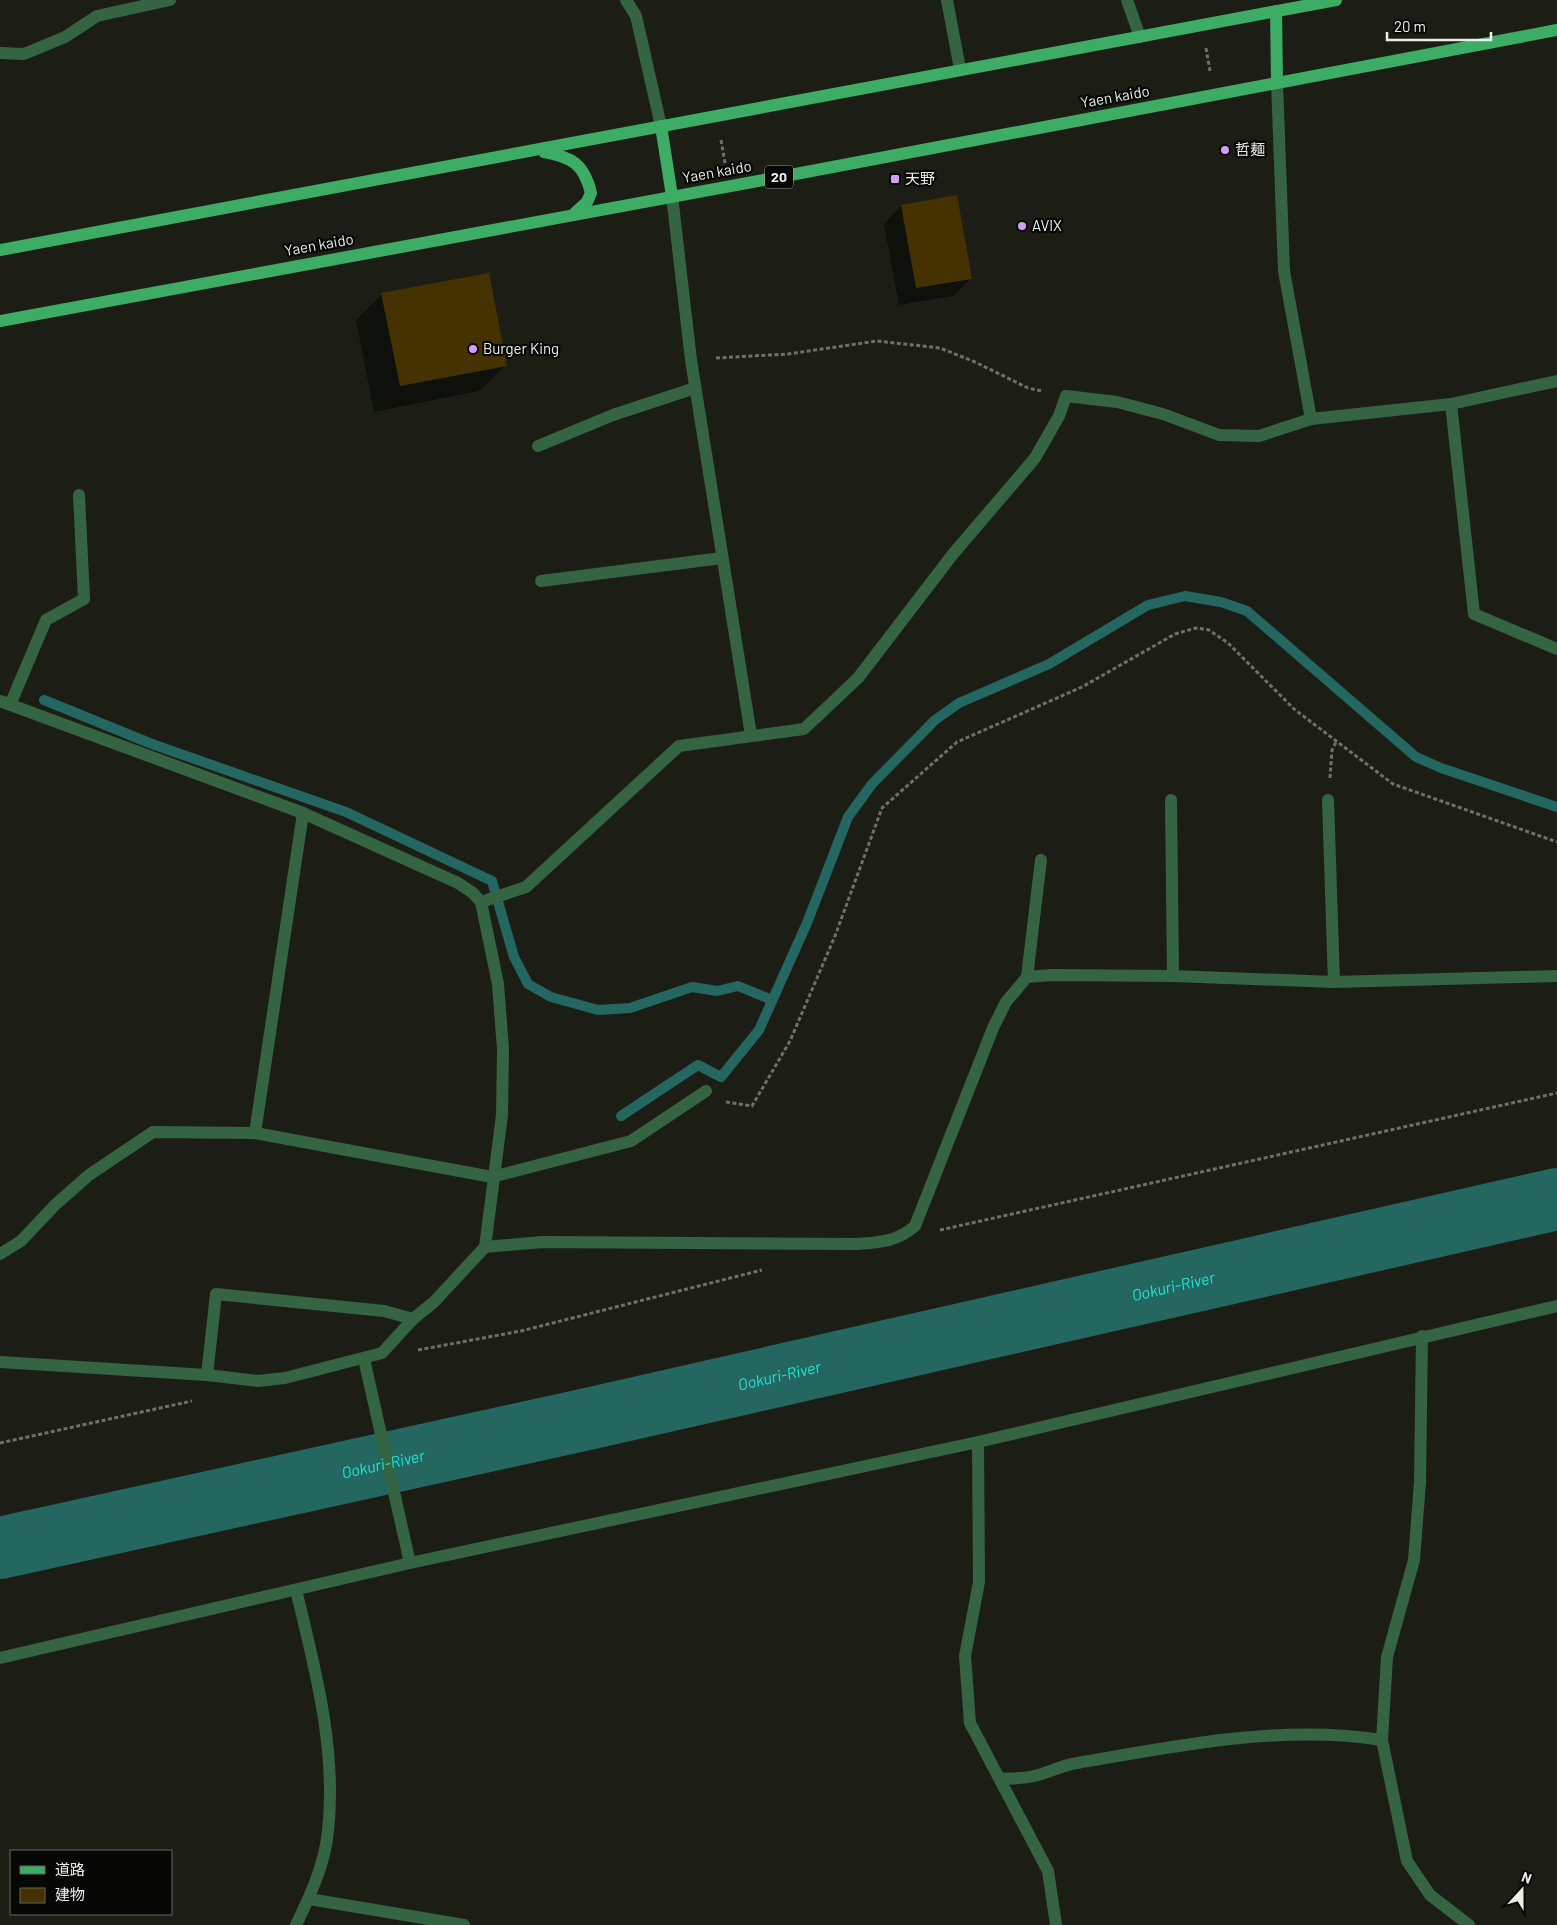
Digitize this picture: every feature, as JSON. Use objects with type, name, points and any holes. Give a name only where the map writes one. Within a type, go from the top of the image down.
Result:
[{"type":"main road","points":[[0,250],[534,151],[960,69],[1140,37],[1276,6],[1336,0]]},
{"type":"main road","points":[[1276,6],[1277,83]]},
{"type":"main road","name":"Yaen kaido","points":[[0,321],[1557,30]]},
{"type":"main road","points":[[661,126],[672,196]]},
{"type":"main road","points":[[534,151],[564,155],[580,166],[591,193],[587,202],[575,214]]},
{"type":"street","points":[[0,53],[24,54],[65,37],[96,16],[170,0]]},
{"type":"street","points":[[626,0],[636,16],[661,126]]},
{"type":"street","points":[[947,0],[960,69]]},
{"type":"street","points":[[1127,0],[1140,37]]},
{"type":"street","points":[[1277,83],[1284,271],[1311,418]]},
{"type":"street","points":[[672,196],[695,388],[751,735]]},
{"type":"street","points":[[79,496],[84,599],[46,620],[5,703],[303,813],[458,883],[485,900],[526,887],[679,746],[804,729],[858,678],[953,554],[1035,458],[1059,416],[1066,396],[1117,402],[1163,414],[1219,435],[1259,436],[1311,418],[1451,404],[1557,381]]},
{"type":"street","points":[[538,446],[612,415],[695,388]]},
{"type":"street","points":[[1451,404],[1474,614],[1557,649]]},
{"type":"street","points":[[541,581],[722,558]]},
{"type":"street","points":[[1171,800],[1173,976]]},
{"type":"street","points":[[1328,800],[1334,982]]},
{"type":"street","points":[[255,1133],[303,813]]},
{"type":"street","points":[[485,1247],[542,1242],[857,1244],[883,1242],[903,1237],[915,1226],[993,1028],[1006,1002],[1027,977],[1041,860]]},
{"type":"street","points":[[0,1362],[207,1375],[258,1381],[366,1365],[382,1353],[413,1319],[434,1302],[485,1247],[492,1178],[502,1115],[503,1049],[498,984],[485,900]]},
{"type":"street","points":[[1027,977],[1052,975],[1173,976],[1334,982],[1557,976]]},
{"type":"street","points":[[0,1254],[21,1240],[55,1205],[89,1175],[153,1132],[255,1133],[492,1178],[631,1141],[706,1091]]},
{"type":"street","points":[[207,1375],[216,1294],[384,1311],[413,1319]]},
{"type":"street","points":[[0,1658],[296,1590],[409,1558],[978,1442],[1422,1336],[1557,1306]]},
{"type":"street","points":[[1422,1336],[1420,1482],[1414,1560],[1387,1657],[1382,1740],[1408,1861],[1430,1895],[1469,1925]]},
{"type":"street","points":[[366,1365],[409,1558]]},
{"type":"street","points":[[978,1442],[979,1582],[965,1656],[970,1723],[1048,1871],[1056,1925]]},
{"type":"street","points":[[296,1590],[321,1692],[329,1779],[328,1832],[320,1866],[309,1899],[296,1925]]},
{"type":"street","points":[[1000,1779],[1033,1777],[1067,1764],[1216,1741],[1347,1734],[1382,1740]]},
{"type":"street","points":[[309,1899],[464,1925]]},
{"type":"path","points":[[1206,45],[1211,74]]},
{"type":"path","points":[[720,137],[725,165]]},
{"type":"path","points":[[691,360],[788,354],[877,341],[940,348],[975,362],[1028,388],[1066,396]]},
{"type":"path","points":[[706,1091],[728,1103],[752,1106],[790,1041],[835,936],[882,808],[957,742],[1082,686],[1174,634],[1196,628],[1209,630],[1228,642],[1294,709],[1393,784],[1557,842]]},
{"type":"path","points":[[1328,800],[1332,750],[1337,740]]},
{"type":"path","points":[[937,1231],[1557,1094]]},
{"type":"path","points":[[412,1351],[521,1331],[769,1268]]},
{"type":"path","points":[[0,1443],[200,1399]]},
{"type":"building","points":[[957,195],[972,279],[916,288],[901,205]]},
{"type":"building","points":[[489,273],[507,366],[400,386],[381,293]]},
{"type":"waterway","points":[[621,1116],[698,1065],[721,1077],[759,1030],[807,923],[848,817],[872,784],[935,720],[959,703],[1049,664],[1148,605],[1185,596],[1221,602],[1247,611],[1416,757],[1441,768],[1557,807]]},
{"type":"waterway","points":[[44,700],[152,744],[346,812],[492,881],[514,957],[528,984],[551,997],[598,1010],[630,1008],[692,987],[717,991],[738,986],[772,1000]]},
{"type":"waterway","name":"Ookuri-River","points":[[0,1548],[583,1420],[1557,1199]]},
{"type":"place","name":"哲麺","points":[[1225,150]]},
{"type":"place","name":"天野","points":[[895,179]]},
{"type":"place","name":"AVIX","points":[[1022,226]]},
{"type":"place","name":"Burger King","points":[[473,349]]}]
